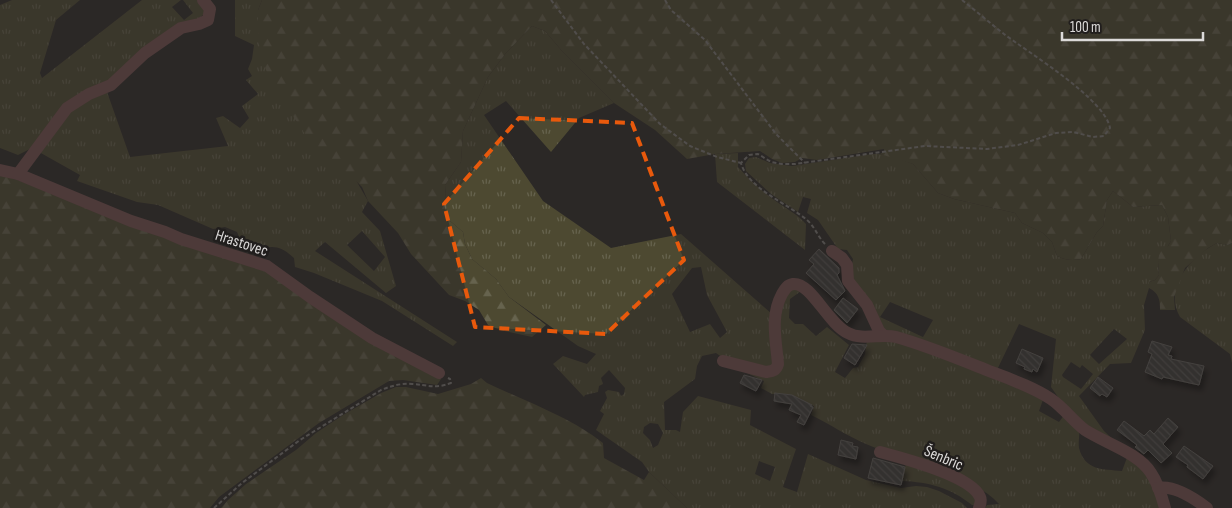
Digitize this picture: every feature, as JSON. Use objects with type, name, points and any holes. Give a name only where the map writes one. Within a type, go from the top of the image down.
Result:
[{"type":"street","points":[[18,174],[66,108],[89,94],[111,85],[145,53],[181,28],[208,20],[210,9],[203,0]]},
{"type":"street","name":"Hrastovec","points":[[0,170],[18,174],[131,221],[166,232],[181,239],[267,266],[372,338],[439,373]]},
{"type":"street","points":[[832,251],[842,258],[847,265],[848,281],[867,305],[879,331],[884,336]]},
{"type":"street","points":[[723,361],[766,372],[777,368],[775,316],[778,301],[786,288],[793,284],[802,286],[811,293],[834,324],[849,334],[872,338],[894,336],[1023,384],[1050,398],[1083,428],[1142,462],[1151,472],[1166,508]]},
{"type":"street","name":"Šenbric","points":[[880,452],[929,465],[953,477],[974,489],[980,496],[979,508]]},
{"type":"street","points":[[1158,488],[1168,488],[1208,508]]},
{"type":"path","points":[[551,0],[584,44],[660,124],[690,146],[717,157],[741,163]]},
{"type":"path","points":[[665,0],[671,10],[705,40],[776,134],[805,162]]},
{"type":"path","points":[[741,163],[749,155],[758,154],[771,162],[782,164],[925,146],[987,150],[1018,145],[1056,133],[1073,132],[1093,137],[1104,136],[1110,128],[1109,121],[1081,89],[962,0]]},
{"type":"path","points":[[741,163],[743,170],[749,178],[778,201],[808,220],[822,241],[832,251]]},
{"type":"path","points":[[214,508],[242,483],[300,440],[381,390],[394,385],[411,384],[440,387],[451,383],[450,379],[439,373]]},
{"type":"highlighted area","points":[[519,118],[632,123],[684,260],[606,334],[475,327],[444,204]]},
{"type":"green space","points":[[12,0],[80,0],[56,20],[40,73],[42,78],[142,0],[181,0],[172,7],[184,20],[193,13],[183,0],[198,0],[206,13],[119,75],[89,91],[34,147],[18,155],[0,148],[0,5]]},
{"type":"green space","points":[[235,0],[262,0],[258,10],[368,201],[362,212],[380,231],[396,286],[386,293],[325,242],[315,251],[457,342],[453,346],[382,301],[295,267],[294,258],[282,249],[269,247],[258,250],[242,243],[237,232],[225,227],[213,229],[158,205],[137,202],[77,181],[80,175],[39,152],[70,109],[106,89],[130,157],[228,146],[216,118],[223,116],[240,128],[249,118],[242,106],[258,94],[246,80],[252,76],[248,69],[254,45],[235,36]],"holes":[[[362,231],[385,257],[374,271],[347,245]]]},
{"type":"green space","points":[[262,0],[1232,0],[1232,243],[1228,245],[1217,243],[1208,248],[1185,268],[1174,297],[1175,310],[1160,310],[1158,297],[1149,288],[1149,282],[1155,280],[1159,275],[1160,248],[1168,246],[1171,241],[1168,217],[1162,205],[1133,207],[1113,191],[1107,200],[1103,226],[1097,232],[1081,259],[1069,260],[1057,256],[1052,242],[1043,233],[1022,223],[1015,213],[954,199],[938,193],[913,164],[880,154],[884,149],[817,160],[802,158],[795,162],[782,163],[760,151],[715,154],[687,159],[655,130],[614,103],[562,51],[545,31],[532,26],[506,53],[488,77],[463,131],[461,162],[445,185],[447,215],[449,220],[463,232],[465,244],[472,259],[496,279],[509,297],[546,325],[532,337],[500,330],[488,325],[479,310],[465,301],[449,295],[411,254],[398,233],[368,201],[362,187],[313,146],[271,83],[262,59],[258,32],[258,10]]},
{"type":"green space","points":[[532,26],[545,31],[562,51],[614,103],[579,118],[551,152],[506,101],[484,115],[543,201],[611,248],[681,234],[772,314],[774,365],[768,369],[726,360],[716,353],[702,356],[697,366],[695,379],[664,402],[665,430],[680,432],[683,412],[698,396],[751,410],[750,425],[796,449],[783,487],[797,492],[808,454],[866,480],[901,488],[916,486],[939,491],[962,503],[967,508],[687,508],[649,472],[642,462],[596,430],[604,414],[600,411],[607,398],[605,392],[608,390],[619,392],[621,396],[624,394],[625,388],[609,370],[601,378],[603,384],[599,386],[598,392],[585,395],[584,397],[553,364],[563,356],[587,364],[596,354],[578,346],[509,297],[496,279],[472,259],[465,244],[463,232],[449,220],[447,215],[445,185],[461,162],[463,131],[488,77],[506,53]],"holes":[[[701,267],[707,295],[727,332],[720,338],[710,324],[690,332],[672,294],[692,268]],[[650,423],[658,424],[663,433],[658,445],[653,448],[650,440],[643,433],[644,427]],[[759,461],[775,467],[770,481],[755,474]]]},
{"type":"green space","points":[[738,153],[738,167],[756,186],[796,214],[806,224],[805,250],[717,182],[715,154]]},
{"type":"green space","points":[[872,154],[897,158],[913,164],[938,193],[954,199],[1015,213],[1022,223],[1043,233],[1052,242],[1057,256],[1069,260],[1081,259],[1097,232],[1103,226],[1107,200],[1113,191],[1133,207],[1162,205],[1168,217],[1171,241],[1158,262],[1159,275],[1155,280],[1149,282],[1144,305],[1145,330],[1131,363],[1110,364],[1079,396],[1104,431],[1122,448],[1102,438],[1065,407],[1051,387],[1056,339],[1019,324],[997,370],[884,330],[850,276],[853,259],[847,250],[838,249],[818,220],[807,213],[811,199],[803,197],[798,212],[771,194],[746,171],[745,164],[749,158],[756,157],[770,163],[792,166]],"holes":[[[890,302],[933,320],[923,337],[880,317]],[[1114,329],[1127,339],[1099,364],[1090,355]],[[1071,362],[1080,368],[1082,365],[1093,374],[1081,389],[1062,375]]]},
{"type":"green space","points":[[0,174],[245,259],[441,379],[437,385],[403,380],[389,381],[319,423],[219,497],[210,508],[0,508]]},
{"type":"green space","points":[[1217,243],[1228,245],[1232,243],[1232,363],[1230,354],[1180,317],[1176,306],[1177,284],[1182,274],[1198,256]]},
{"type":"green space","points":[[787,288],[804,289],[790,299],[789,318],[795,324],[803,324],[816,336],[827,327],[849,345],[835,372],[845,378],[853,368],[858,367],[865,354],[867,340],[892,339],[1044,397],[1039,411],[1059,422],[1065,414],[1079,428],[1079,448],[1082,456],[1090,465],[1102,469],[1122,471],[1128,455],[1140,462],[1163,508],[985,508],[987,505],[999,504],[987,493],[972,484],[937,469],[859,441],[811,415],[814,406],[786,394],[772,394],[761,388],[764,381],[747,373],[771,374],[776,326]]},
{"type":"green space","points":[[481,378],[487,383],[577,425],[603,443],[604,458],[644,480],[649,472],[687,508],[221,508],[246,484],[296,450],[316,433],[381,393],[396,387],[406,387],[438,394],[471,384]]},
{"type":"green space","points":[[906,463],[929,468],[974,492],[977,505],[972,505],[956,494],[939,487],[902,481]]},
{"type":"building","points":[[819,249],[839,268],[837,275],[845,291],[836,300],[806,273],[814,264],[809,260]]},
{"type":"building","points":[[843,298],[858,309],[847,323],[834,310]]},
{"type":"building","points":[[1152,341],[1172,347],[1168,355],[1172,356],[1171,359],[1204,366],[1199,385],[1163,377],[1162,379],[1145,372],[1152,354],[1148,352]]},
{"type":"building","points":[[852,344],[867,345],[855,365],[844,358]]},
{"type":"building","points":[[1022,349],[1043,358],[1037,372],[1033,369],[1032,372],[1024,369],[1025,367],[1016,363]]},
{"type":"building","points":[[744,375],[762,380],[756,391],[740,383]]},
{"type":"building","points":[[1098,377],[1113,388],[1107,397],[1102,394],[1100,396],[1090,388]]},
{"type":"building","points":[[775,393],[792,395],[812,405],[810,406],[813,407],[804,425],[797,422],[801,415],[789,410],[792,404],[774,401]]},
{"type":"building","points":[[1168,418],[1178,427],[1163,444],[1172,453],[1161,463],[1148,450],[1144,454],[1135,447],[1137,445],[1117,430],[1124,421],[1144,436],[1150,430],[1154,434]]},
{"type":"building","points":[[841,440],[853,443],[852,446],[858,447],[856,459],[838,455]]},
{"type":"building","points":[[1184,446],[1213,466],[1203,479],[1176,457]]},
{"type":"building","points":[[873,458],[905,467],[901,485],[868,478]]}]
